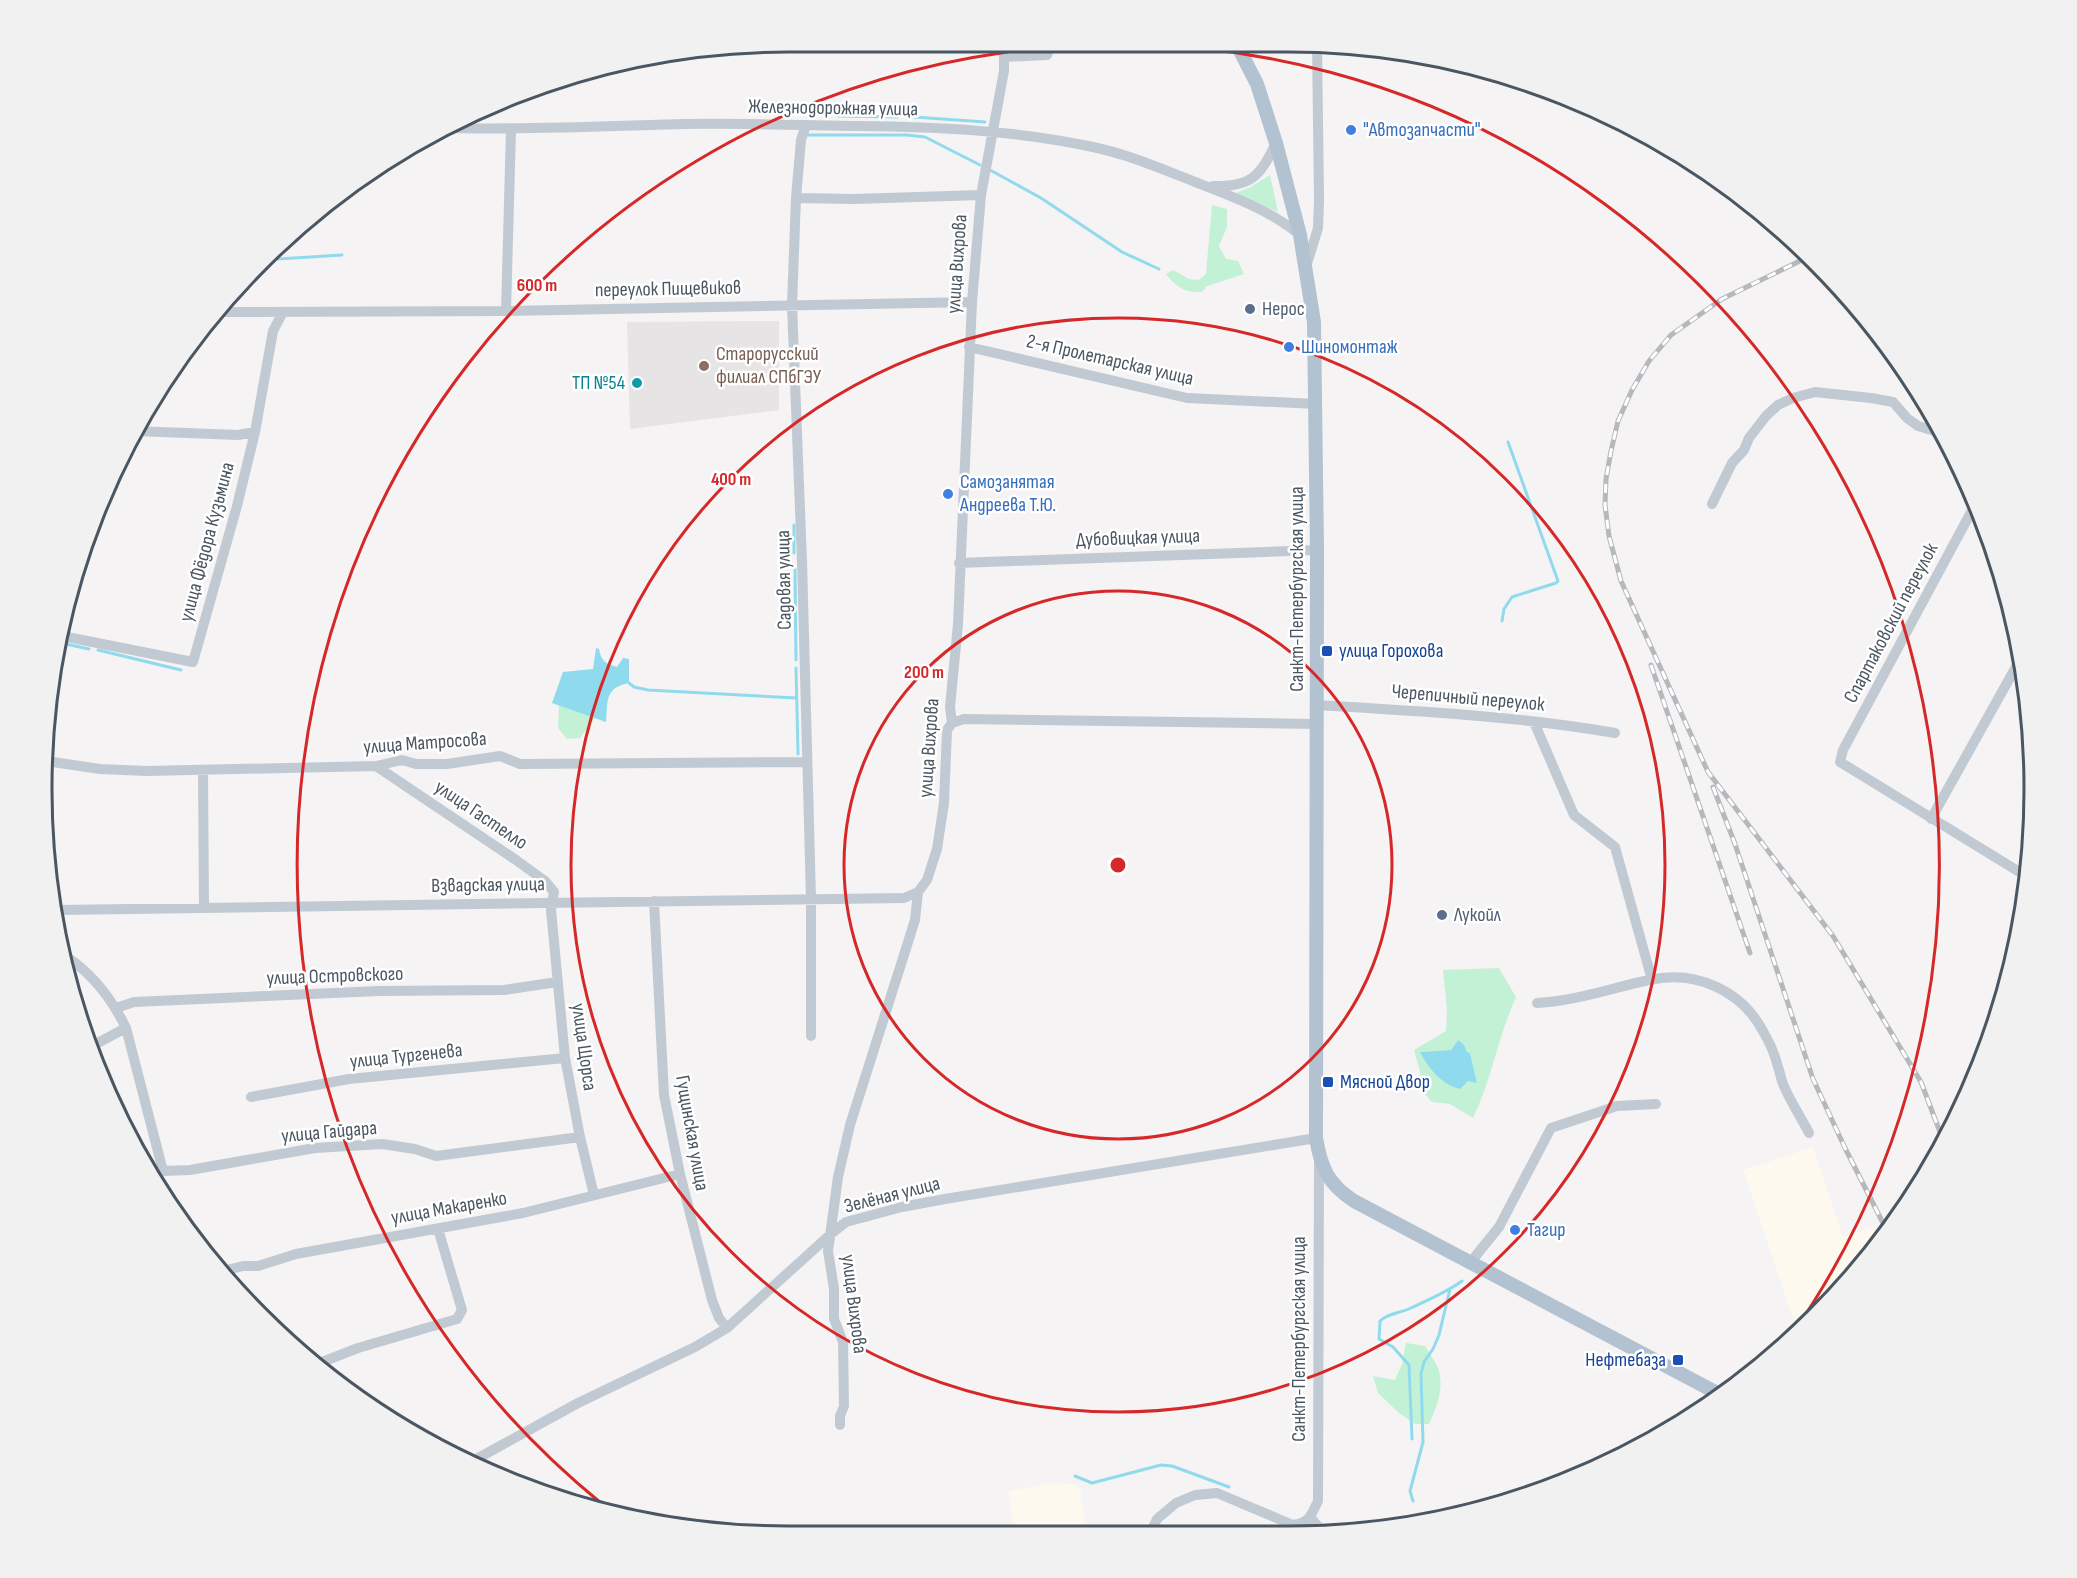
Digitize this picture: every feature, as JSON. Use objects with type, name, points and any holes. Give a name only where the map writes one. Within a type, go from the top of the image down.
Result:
[{"type":"main road","points":[[1241,52],[1257,84],[1276,143],[1300,235],[1306,268]]},
{"type":"main road","name":"Санкт-Петербургская улица","points":[[1306,268],[1314,322],[1316,404],[1316,1137],[1319,1159]]},
{"type":"main road","points":[[1319,1159],[1327,1178],[1341,1193],[1712,1390]]},
{"type":"street","points":[[1003,52],[1004,57],[1047,55],[1048,52]]},
{"type":"street","name":"Санкт-Петербургская улица","points":[[1306,268],[1318,228],[1317,53]]},
{"type":"street","name":"улица Вихрова","points":[[840,1425],[840,1416],[844,1406],[843,1342],[834,1319],[834,1288],[828,1251],[837,1177],[850,1125],[915,920],[918,892],[927,880],[937,849],[944,803],[947,730],[952,723],[950,707],[958,624],[972,302],[981,195],[986,160],[994,131],[1004,57]]},
{"type":"street","name":"Железнодорожная улица","points":[[463,128],[682,124],[908,126],[994,131],[1089,146],[1137,159],[1207,186],[1269,214],[1286,223],[1300,235]]},
{"type":"street","name":"Садовая улица","points":[[806,125],[801,140],[796,198],[792,305],[802,561],[811,899],[811,1036]]},
{"type":"street","points":[[506,311],[511,129]]},
{"type":"street","points":[[1207,186],[1228,187],[1245,183],[1259,174],[1276,143]]},
{"type":"street","points":[[796,198],[854,199],[981,195]]},
{"type":"street","name":"переулок Пищевиков","points":[[228,312],[506,311],[972,302]]},
{"type":"street","name":"улица Фёдора Кузьмина","points":[[69,637],[193,662],[237,506],[255,432],[273,331],[283,312]]},
{"type":"street","name":"2-я Пролетарская улица","points":[[969,346],[1187,398],[1316,404]]},
{"type":"street","points":[[1712,504],[1732,463],[1744,450],[1749,438],[1766,416],[1779,405],[1793,398],[1815,392],[1893,402],[1907,418],[1918,426],[1931,431]]},
{"type":"street","name":"улица Фёдора Кузьмина","points":[[145,431],[238,435],[255,432]]},
{"type":"street","name":"Спартаковский переулок","points":[[1931,819],[1840,762],[1843,750],[1970,513]]},
{"type":"street","name":"Дубовицкая улица","points":[[959,563],[1317,550]]},
{"type":"street","points":[[2014,670],[1931,819],[2019,872]]},
{"type":"street","name":"Черепичный переулок","points":[[1317,705],[1431,711],[1615,733]]},
{"type":"street","points":[[952,723],[964,719],[1317,724]]},
{"type":"street","points":[[1534,722],[1574,815],[1615,847],[1652,980]]},
{"type":"street","name":"улица Матросова","points":[[53,761],[100,769],[147,771],[376,766],[402,760],[416,764],[447,764],[500,756],[520,764],[806,762]]},
{"type":"street","name":"улица Гастелло","points":[[376,766],[545,881],[554,892],[553,902]]},
{"type":"street","points":[[203,771],[204,908]]},
{"type":"street","name":"Взвадская улица","points":[[63,910],[904,898],[918,892]]},
{"type":"street","name":"Гущинская улица","points":[[654,901],[664,1095],[680,1174],[712,1300],[719,1318],[727,1328]]},
{"type":"street","name":"улица Щорса","points":[[553,902],[551,910],[566,1058],[580,1137],[594,1195]]},
{"type":"street","points":[[74,963],[92,978],[116,1008],[126,1028],[156,1165]]},
{"type":"street","points":[[1537,1003],[1559,1002],[1652,980],[1675,979],[1709,982],[1725,990],[1755,1015],[1778,1065],[1782,1083],[1809,1132]]},
{"type":"street","name":"улица Островского","points":[[116,1008],[134,1002],[379,991],[504,990],[557,982]]},
{"type":"street","points":[[98,1043],[126,1028]]},
{"type":"street","name":"улица Тургенева","points":[[251,1097],[349,1079],[566,1058]]},
{"type":"street","points":[[1470,1263],[1499,1227],[1551,1128],[1617,1106],[1656,1104]]},
{"type":"street","name":"улица Гайдара","points":[[161,1173],[190,1170],[315,1148],[382,1144],[415,1149],[436,1156],[580,1137]]},
{"type":"street","name":"Зелёная улица","points":[[480,1457],[578,1403],[695,1347],[727,1328],[846,1222],[902,1207],[1316,1137]]},
{"type":"street","name":"Санкт-Петербургская улица","points":[[1310,1517],[1318,1501],[1319,1159]]},
{"type":"street","name":"улица Макаренко","points":[[230,1269],[258,1266],[296,1254],[556,1206],[680,1174]]},
{"type":"street","points":[[325,1361],[358,1348],[457,1319],[462,1310],[438,1229]]},
{"type":"street","points":[[1154,1526],[1157,1519],[1176,1503],[1195,1496],[1217,1493],[1293,1525],[1303,1524],[1310,1517],[1317,1525]]},
{"type":"shaded area","name":"Старорусский филиал СПбГЭУ","points":[[779,321],[779,410],[630,429],[627,322]]},
{"type":"shaded area","points":[[1813,1147],[1843,1237],[1875,1226],[1877,1230],[1842,1275],[1795,1323],[1743,1170]]},
{"type":"shaded area","points":[[1054,1483],[1076,1484],[1081,1491],[1085,1526],[1013,1526],[1008,1491]]},
{"type":"green space","points":[[1270,175],[1278,212],[1236,193],[1249,188]]},
{"type":"green space","points":[[1212,205],[1227,209],[1227,227],[1219,246],[1226,259],[1238,261],[1244,274],[1207,286],[1202,292],[1186,290],[1177,286],[1166,274],[1173,270],[1189,279],[1199,280],[1206,274]]},
{"type":"green space","points":[[559,705],[595,718],[580,738],[567,739],[558,728]]},
{"type":"green space","points":[[1499,968],[1516,997],[1473,1118],[1450,1104],[1432,1102],[1422,1091],[1420,1071],[1414,1050],[1446,1031],[1447,1010],[1443,970]],"holes":[[[1458,1040],[1470,1053],[1477,1083],[1421,1052],[1451,1050]]]},
{"type":"green space","points":[[1406,1343],[1425,1346],[1439,1371],[1440,1392],[1429,1424],[1415,1424],[1399,1413],[1378,1393],[1373,1376],[1395,1380],[1402,1364]]},
{"type":"water","points":[[596,648],[599,649],[605,661],[613,666],[617,667],[623,658],[629,659],[629,683],[611,692],[606,722],[552,703],[563,672],[593,669]]},
{"type":"water","points":[[1458,1040],[1470,1053],[1477,1083],[1468,1081],[1460,1089],[1447,1084],[1436,1075],[1420,1052],[1451,1050]]},
{"type":"waterway","points":[[838,116],[898,117]]},
{"type":"waterway","points":[[914,117],[985,122]]},
{"type":"waterway","points":[[808,135],[925,137],[980,165]]},
{"type":"waterway","points":[[990,170],[1041,198],[1122,252],[1159,269]]},
{"type":"waterway","points":[[278,259],[342,255]]},
{"type":"waterway","points":[[1502,621],[1504,609],[1512,597],[1558,581],[1508,442]]},
{"type":"waterway","points":[[794,525],[794,553]]},
{"type":"waterway","points":[[795,569],[796,660]]},
{"type":"waterway","points":[[67,644],[89,649]]},
{"type":"waterway","points":[[98,650],[181,670]]},
{"type":"waterway","points":[[796,668],[798,754]]},
{"type":"waterway","points":[[629,683],[634,687],[648,690],[796,698]]},
{"type":"waterway","points":[[1412,1439],[1409,1365],[1393,1347],[1379,1339],[1380,1321],[1437,1296],[1462,1281]]},
{"type":"waterway","points":[[1413,1501],[1410,1491],[1423,1442],[1421,1374],[1424,1362],[1439,1335],[1450,1289]]},
{"type":"waterway","points":[[1075,1476],[1092,1483],[1161,1465],[1172,1466],[1229,1487]]},
{"type":"railway","points":[[1801,260],[1722,299],[1671,335],[1649,361],[1618,421],[1611,451],[1606,479],[1605,505],[1609,536],[1621,581],[1708,772],[1833,936],[1921,1082],[1940,1132]]},
{"type":"railway","points":[[1651,665],[1750,953]]},
{"type":"railway","points":[[1713,787],[1735,844],[1813,1079],[1883,1222]]},
{"type":"place","name":"\"Автозапчасти\"","points":[[1351,130]]},
{"type":"place","name":"Нерос","points":[[1250,309]]},
{"type":"place","name":"Шиномонтаж","points":[[1289,347]]},
{"type":"place","name":"Старорусский филиал СПбГЭУ","points":[[704,366]]},
{"type":"place","name":"ТП №54","points":[[637,383]]},
{"type":"place","name":"Самозанятая Андреева Т.Ю.","points":[[948,494]]},
{"type":"place","name":"улица Горохова","points":[[1327,651]]},
{"type":"place","name":"Лукойл","points":[[1442,915]]},
{"type":"place","name":"Мясной Двор","points":[[1328,1082]]},
{"type":"place","name":"Тагир","points":[[1515,1230]]},
{"type":"place","name":"Нефтебаза","points":[[1678,1360]]}]
